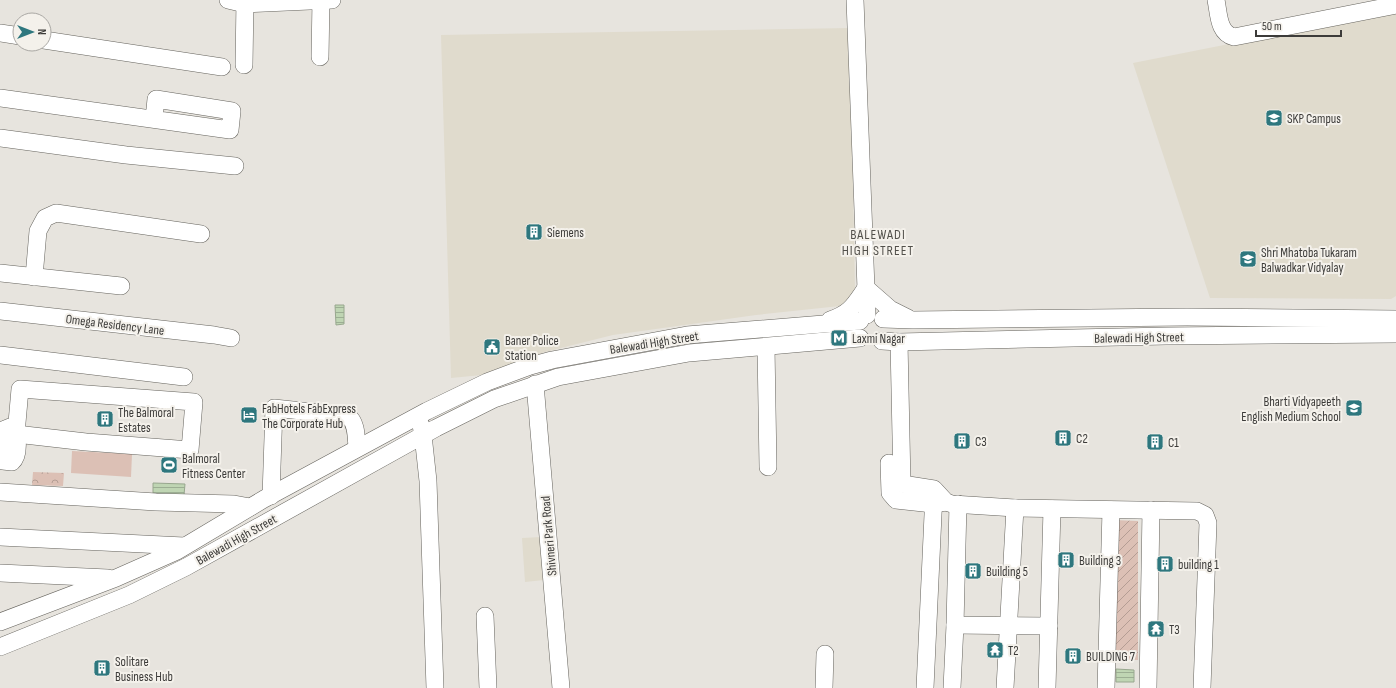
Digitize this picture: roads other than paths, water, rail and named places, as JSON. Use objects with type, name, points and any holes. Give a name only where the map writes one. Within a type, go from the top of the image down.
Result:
[{"type":"street","points":[[228,0],[245,2],[332,0]]},
{"type":"street","points":[[320,57],[321,0]]},
{"type":"street","points":[[855,0],[867,323],[887,328],[890,341],[900,474],[897,491],[943,500],[1015,508],[1197,511],[1205,515],[1208,522],[1202,688]]},
{"type":"street","points":[[1216,0],[1223,32],[1234,38],[1396,5]]},
{"type":"street","points":[[244,65],[245,2]]},
{"type":"street","points":[[0,33],[12,35]]},
{"type":"street","points":[[52,41],[222,67]]},
{"type":"street","points":[[0,98],[154,119]]},
{"type":"street","points":[[0,138],[235,166]]},
{"type":"street","points":[[34,277],[38,231],[45,218],[56,213],[201,234]]},
{"type":"street","points":[[0,273],[121,286]]},
{"type":"street","points":[[866,288],[890,309],[913,320]]},
{"type":"street","points":[[816,324],[844,314],[850,310],[866,288]]},
{"type":"street","name":"Omega Residency Lane","points":[[0,311],[223,337]]},
{"type":"street","name":"Balewadi High Street","points":[[0,622],[116,578],[177,551],[250,507],[418,416],[487,382],[552,360],[687,335],[816,324],[913,320],[1188,317],[1396,319]]},
{"type":"street","name":"Balewadi High Street","points":[[867,323],[862,341],[870,344],[890,341],[1396,334]]},
{"type":"street","name":"Balewadi High Street","points":[[0,647],[129,595],[186,567],[423,435],[494,399],[558,377],[689,354],[766,347],[867,323]]},
{"type":"street","points":[[766,347],[768,467]]},
{"type":"street","points":[[0,355],[184,377]]},
{"type":"street","name":"Shivneri Park Road","points":[[535,384],[561,688]]},
{"type":"street","points":[[1,460],[12,462],[15,460],[16,434],[20,389],[194,402],[190,450],[86,442],[16,434]]},
{"type":"street","points":[[456,397],[464,414]]},
{"type":"street","points":[[271,496],[274,408],[348,416],[355,424],[357,448]]},
{"type":"street","points":[[418,416],[423,435],[428,480],[435,688]]},
{"type":"street","points":[[0,492],[156,502],[234,504],[250,507]]},
{"type":"street","points":[[943,500],[955,626],[952,688]]},
{"type":"street","points":[[925,688],[943,500]]},
{"type":"street","points":[[1005,688],[1015,508]]},
{"type":"street","points":[[1047,688],[1052,509]]},
{"type":"street","points":[[1106,688],[1111,510]]},
{"type":"street","points":[[1148,688],[1151,510]]},
{"type":"street","points":[[0,537],[184,546]]},
{"type":"street","points":[[0,573],[116,578]]},
{"type":"street","points":[[485,616],[488,688]]},
{"type":"street","points":[[955,626],[1049,626]]},
{"type":"street","points":[[824,688],[825,654]]},
{"type":"place","name":"SKP Campus","points":[[1274,118]]},
{"type":"place","name":"Siemens","points":[[534,232]]},
{"type":"place","name":"Shri Mhatoba Tukaram Balwadkar Vidyalay","points":[[1248,259]]},
{"type":"place","name":"Laxmi Nagar","points":[[839,338]]},
{"type":"place","name":"Baner Police Station","points":[[492,347]]},
{"type":"place","name":"Bharti Vidyapeeth English Medium School","points":[[1354,408]]},
{"type":"place","name":"FabHotels FabExpress The Corporate Hub","points":[[249,415]]},
{"type":"place","name":"The Balmoral Estates","points":[[105,419]]},
{"type":"place","name":"C2","points":[[1063,438]]},
{"type":"place","name":"C3","points":[[962,441]]},
{"type":"place","name":"C1","points":[[1155,442]]},
{"type":"place","name":"Balmoral Fitness Center","points":[[169,465]]},
{"type":"place","name":"Building 3","points":[[1066,560]]},
{"type":"place","name":"building 1","points":[[1165,564]]},
{"type":"place","name":"Building 5","points":[[973,571]]},
{"type":"place","name":"T3","points":[[1156,629]]},
{"type":"place","name":"T2","points":[[995,650]]},
{"type":"place","name":"BUILDING 7","points":[[1073,656]]},
{"type":"place","name":"Solitare Business Hub","points":[[102,668]]},
{"type":"district","name":"BALEWADI HIGH STREET","points":[[878,242]]}]
